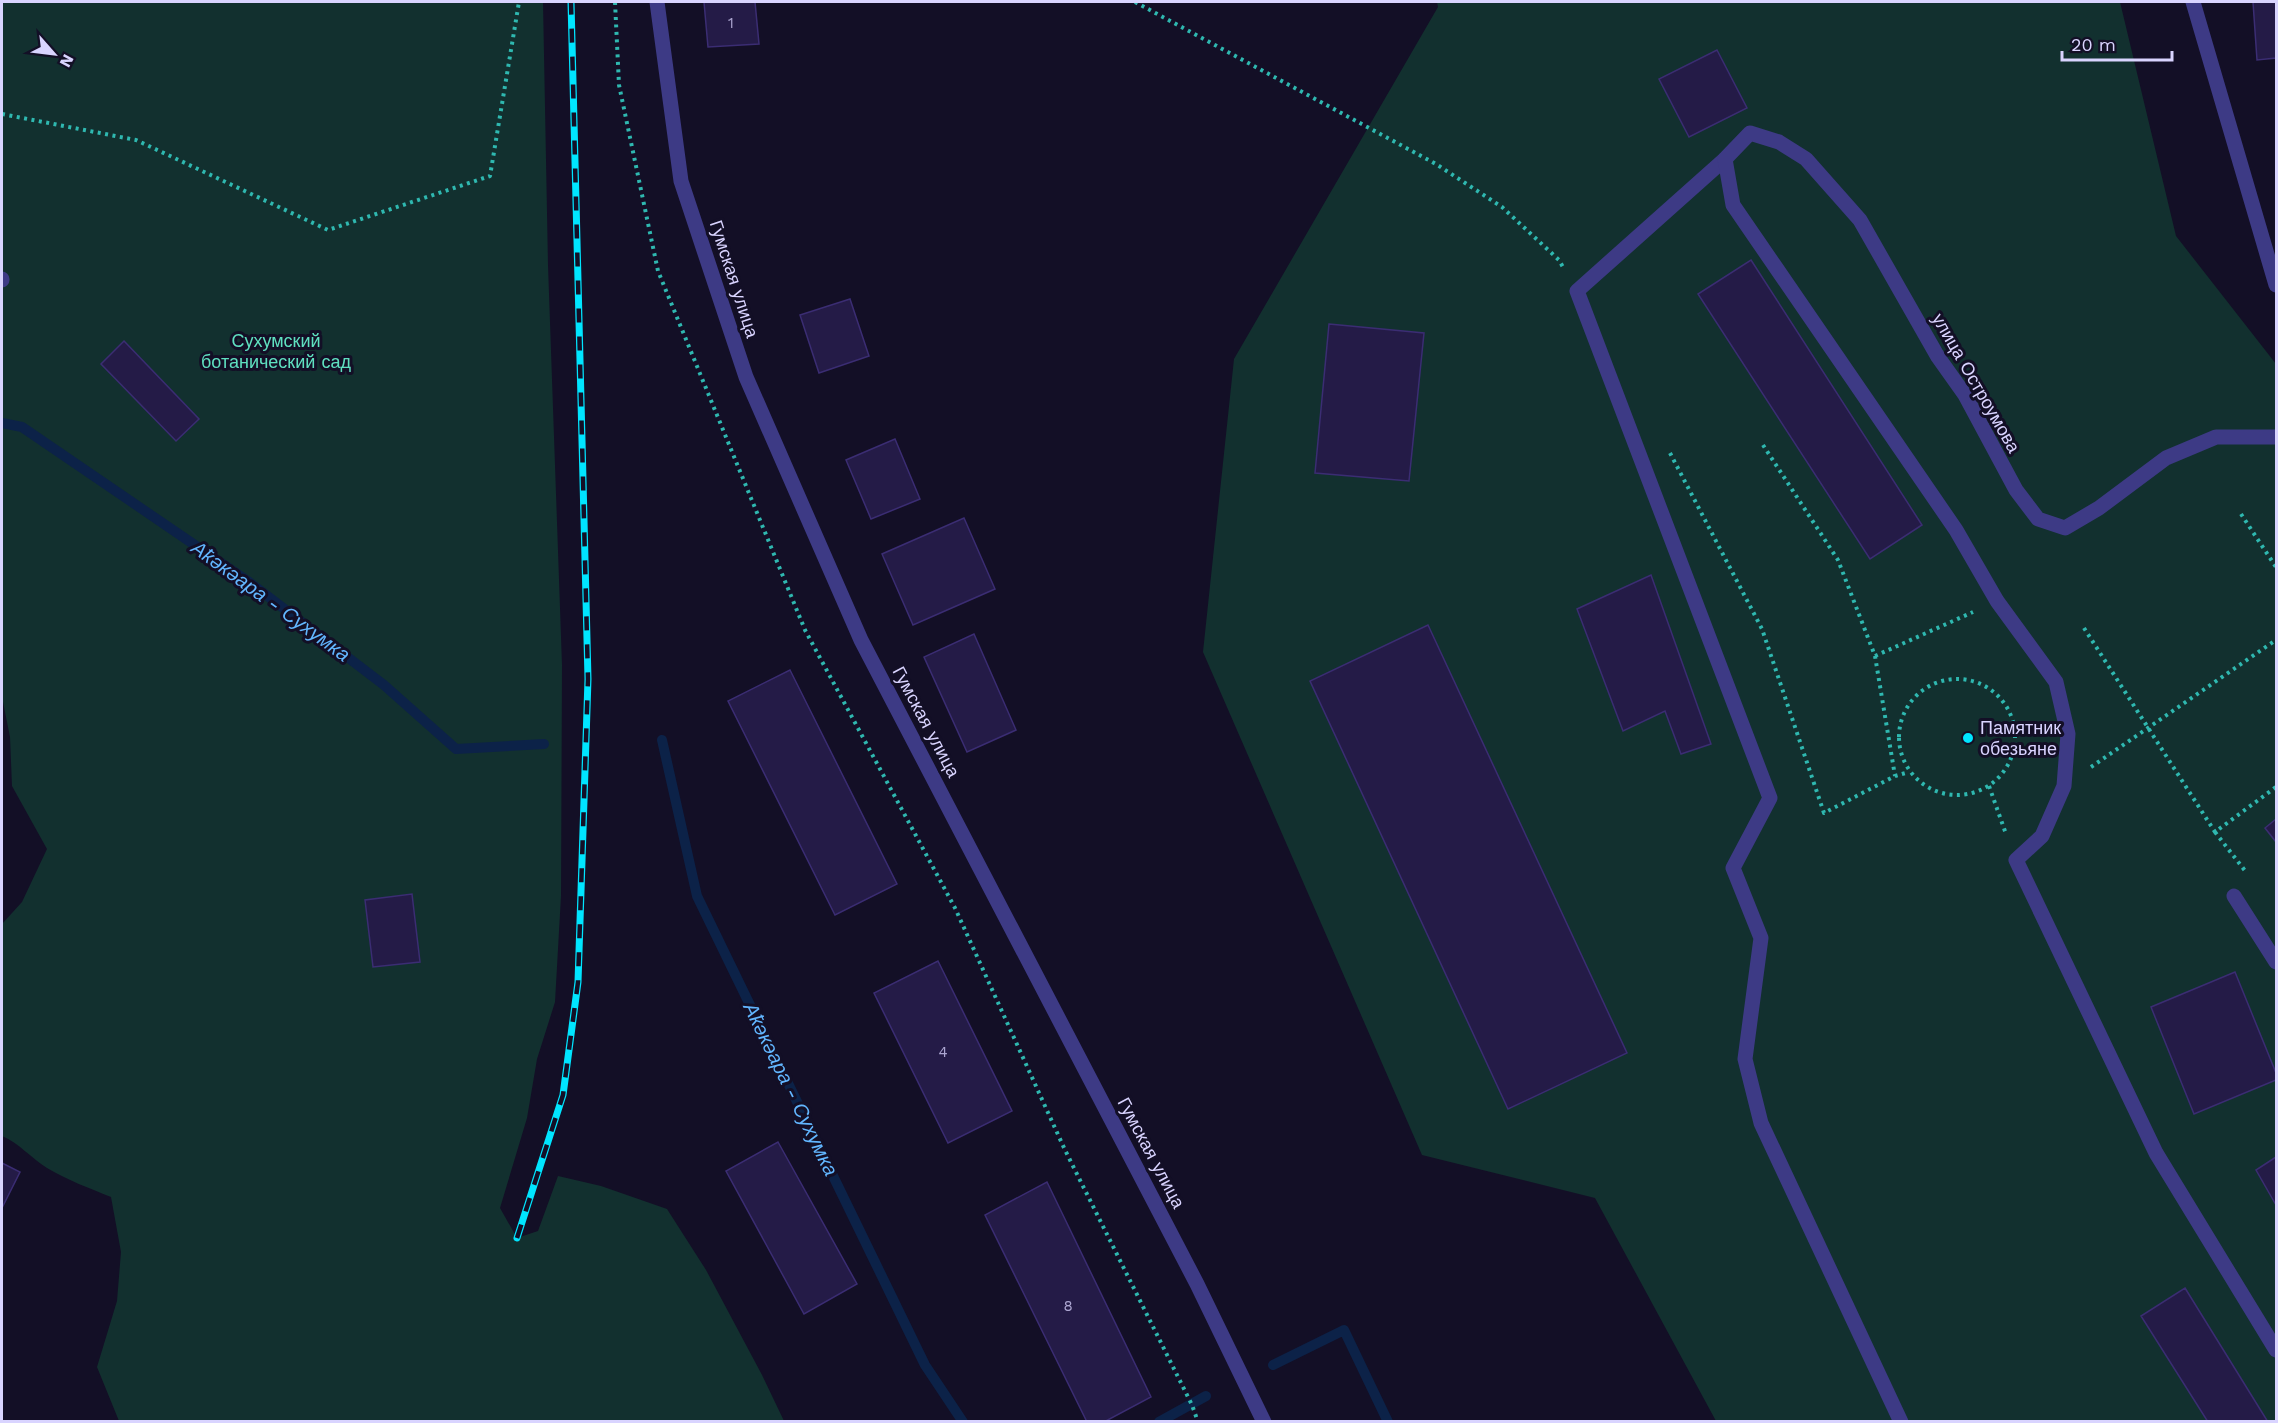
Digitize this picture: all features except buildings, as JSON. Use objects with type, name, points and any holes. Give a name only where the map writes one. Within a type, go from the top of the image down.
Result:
[{"type":"street","name":"Гумская улица","points":[[657,2],[681,181],[751,388],[861,640],[1197,1284],[1264,1422]]},
{"type":"street","points":[[2193,2],[2277,285]]},
{"type":"street","name":"улица Остроумова","points":[[1725,159],[1750,133],[1779,142],[1806,159],[1860,220],[1938,357],[1965,395],[2016,490],[2038,519],[2065,528],[2099,508],[2166,458],[2216,437],[2277,437]]},
{"type":"street","points":[[1725,159],[1577,291],[1770,798],[1733,868],[1761,938],[1745,1059],[1761,1123],[1901,1422]]},
{"type":"street","points":[[1725,159],[1733,205],[1956,530],[1997,601],[2056,682],[2068,734],[2064,786],[2042,836],[2016,860],[2156,1153],[2277,1350]]},
{"type":"street","points":[[2234,896],[2277,962]]},
{"type":"path","points":[[2,114],[136,140],[328,230],[490,176],[519,2]]},
{"type":"path","points":[[615,2],[619,85],[658,271],[791,597],[805,630],[955,908],[1065,1150],[1192,1405],[1198,1422]]},
{"type":"path","points":[[1135,2],[1436,164],[1502,207],[1559,260],[1577,291]]},
{"type":"path","points":[[1665,445],[1762,629],[1824,813],[1895,776],[1910,772]]},
{"type":"path","points":[[1763,445],[1838,560],[1875,656],[1895,776]]},
{"type":"path","points":[[2241,514],[2277,567]]},
{"type":"path","points":[[1875,656],[1997,601]]},
{"type":"path","points":[[2084,628],[2215,832],[2277,787]]},
{"type":"path","points":[[2064,786],[2277,640]]},
{"type":"path","points":[[1955,678],[1973,681],[1994,692],[2009,710],[2015,733],[2013,753],[2004,771],[1989,786],[1967,795],[1946,795],[1922,784],[1910,772],[1900,749],[1900,725],[1908,704],[1920,692],[1936,683],[1955,678]]},
{"type":"path","points":[[1989,786],[2016,860]]},
{"type":"green space","name":"Сухумский ботанический сад","points":[[2,2],[543,2],[548,265],[562,665],[561,896],[555,1002],[537,1059],[527,1118],[500,1208],[517,1238],[538,1231],[558,1176],[601,1186],[667,1209],[706,1270],[784,1421],[119,1421],[97,1367],[117,1301],[121,1252],[111,1197],[55,1172],[2,1136],[2,924],[22,902],[47,849],[12,786],[10,737],[2,697]]},
{"type":"green space","points":[[1437,2],[2120,2],[2176,236],[2276,364],[2276,1421],[1716,1421],[1595,1198],[1422,1155],[1203,652],[1234,359],[1438,7]]},
{"type":"waterway","name":"Аҟәкәара - Сухумка","points":[[2,423],[22,427],[249,582],[384,685],[456,749],[544,744]]},
{"type":"waterway","name":"Аҟәкәара - Сухумка","points":[[662,740],[697,896],[925,1365],[963,1422]]},
{"type":"waterway","name":"Аҟәкәара - Сухумка","points":[[1273,1365],[1344,1330],[1388,1422]]},
{"type":"waterway","name":"Аҟәкәара - Сухумка","points":[[1159,1422],[1206,1396]]},
{"type":"railway","points":[[517,1238],[563,1095],[578,982],[588,679],[571,2]]},
{"type":"place","name":"Памятник обезьяне","points":[[1968,738]]}]
